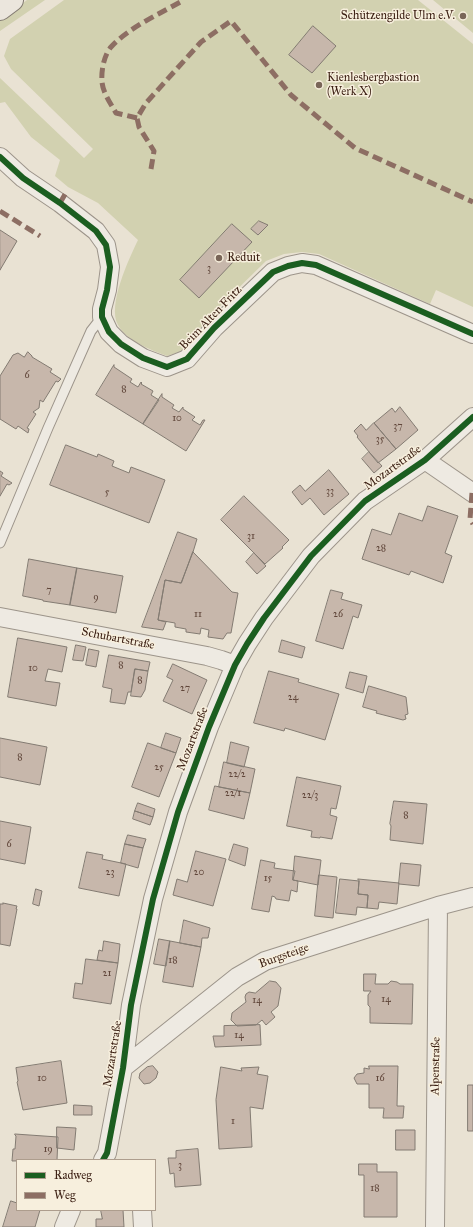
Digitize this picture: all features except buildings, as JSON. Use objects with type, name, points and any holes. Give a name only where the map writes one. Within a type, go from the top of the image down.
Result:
[{"type":"highway","points":[[0,9],[12,0]]},
{"type":"street","points":[[0,157],[23,178],[96,230],[106,245],[110,267],[107,290],[102,309],[102,317]]},
{"type":"street","name":"Beim Alten Fritz","points":[[102,317],[109,332],[121,344],[143,358],[167,367],[187,359],[214,328],[273,272],[288,266],[302,263],[316,265],[473,334]]},
{"type":"street","name":"Mozartstraße","points":[[109,1158],[131,1005],[153,899],[178,812],[209,727],[235,666],[264,618],[311,556],[365,501],[425,460],[473,417]]},
{"type":"street","name":"Mozartstraße","points":[[425,460],[473,493]]},
{"type":"street","name":"Schubartstraße","points":[[0,616],[207,656],[235,666]]},
{"type":"street","name":"Burgsteige","points":[[123,1068],[237,977],[265,961],[438,906],[473,897]]},
{"type":"street","name":"Alpenstraße","points":[[435,1227],[438,906]]},
{"type":"street","points":[[64,1227],[71,1211]]},
{"type":"street","points":[[142,1211],[143,1227]]},
{"type":"lane","points":[[0,543],[48,428],[91,331],[102,317]]},
{"type":"green space","points":[[27,0],[45,0],[0,31],[0,21]]},
{"type":"green space","points":[[64,0],[418,0],[473,44],[473,307],[436,290],[430,304],[319,254],[302,252],[284,254],[266,261],[208,318],[184,350],[167,356],[140,344],[127,336],[118,325],[115,316],[115,306],[120,282],[138,240],[98,203],[68,187],[55,176],[60,160],[31,137],[5,102],[0,103],[0,78],[84,158],[93,149],[11,69],[4,56],[10,39]]},
{"type":"green space","name":"Schützengilde Ulm e.V.","points":[[433,0],[473,0],[473,33]]},
{"type":"marked path","points":[[137,118],[116,113],[106,94],[102,78],[106,54],[111,47],[126,33],[184,0]]},
{"type":"marked path","points":[[151,169],[154,151],[139,127],[137,118],[146,103],[201,42],[231,21],[291,95],[355,148],[473,202]]},
{"type":"marked path","points":[[60,203],[67,191]]},
{"type":"marked path","points":[[0,211],[40,236]]},
{"type":"marked path","points":[[472,493],[470,519],[473,524]]},
{"type":"cycle path","points":[[0,157],[23,178],[60,203],[96,231],[106,245],[110,267],[107,290],[102,309],[102,317],[109,332],[121,344],[143,358],[167,367],[187,359],[214,328],[273,272],[288,266],[302,263],[316,265],[473,334]]},
{"type":"cycle path","points":[[104,1159],[107,1153],[123,1068],[131,1005],[153,899],[178,812],[209,727],[235,665],[264,618],[311,556],[365,501],[425,460],[473,417]]},
{"type":"place","name":"Schützengilde Ulm e.V.","points":[[463,16]]},
{"type":"place","name":"Kienlesbergbastion (Werk X)","points":[[319,85]]},
{"type":"place","name":"Reduit","points":[[219,258]]}]
